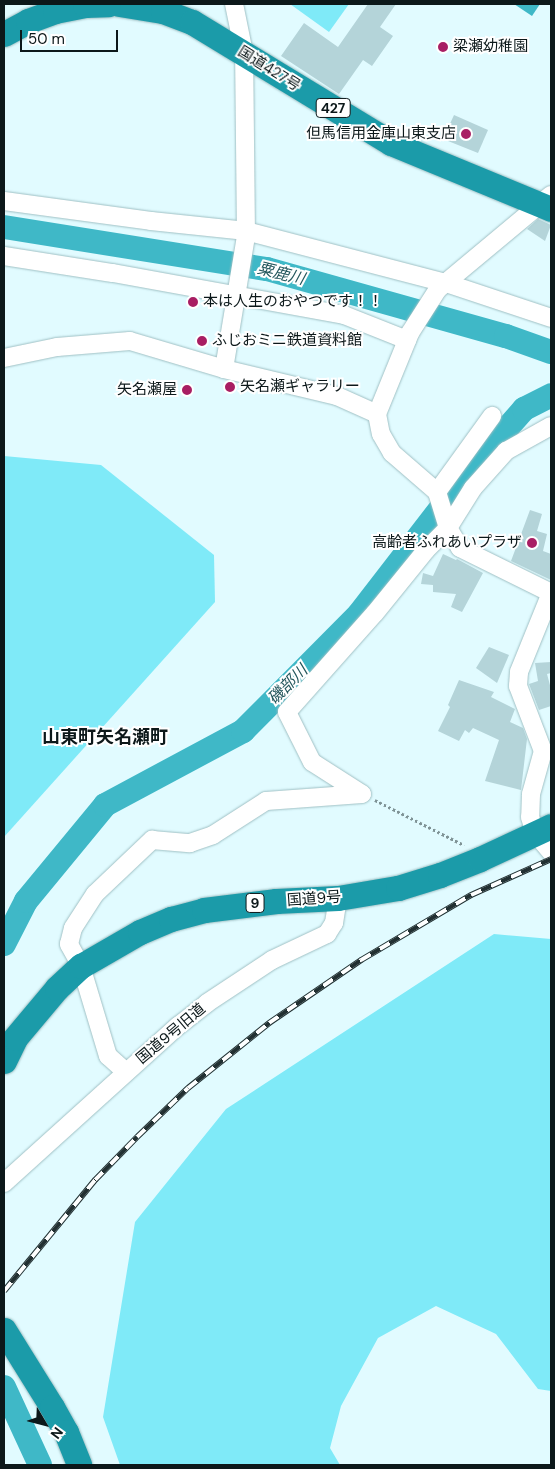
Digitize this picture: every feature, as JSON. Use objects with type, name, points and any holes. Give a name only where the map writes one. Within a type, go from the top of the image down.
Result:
[{"type":"highway","points":[[4,34],[28,21],[55,11],[85,5],[108,4]]},
{"type":"highway","name":"国道427号","points":[[118,4],[148,8],[178,16],[244,53],[391,143],[547,203]]},
{"type":"highway","name":"国道9号","points":[[4,1060],[15,1038],[35,1012],[81,966],[140,932],[171,919],[204,910],[276,901],[338,898],[398,888],[440,875],[480,859],[543,829]]},
{"type":"highway","points":[[4,1330],[52,1406],[66,1432],[79,1465]]},
{"type":"street","points":[[224,369],[238,294],[246,233],[244,53],[234,4]]},
{"type":"street","points":[[4,201],[246,233],[442,286],[551,318]]},
{"type":"street","points":[[547,203],[442,286],[409,336],[377,414],[381,434],[392,453],[437,492],[448,528],[460,548],[551,593],[519,672],[518,686],[547,750],[531,794],[530,817],[543,829],[551,852]]},
{"type":"street","points":[[4,256],[238,294],[344,315],[409,336]]},
{"type":"street","points":[[4,358],[57,347],[130,341],[224,369],[337,396],[377,414]]},
{"type":"street","points":[[437,492],[492,416]]},
{"type":"street","points":[[362,794],[312,762],[287,712],[375,613],[426,550],[448,528],[473,488],[506,451],[551,426]]},
{"type":"street","points":[[126,1072],[108,1056],[81,966],[69,944],[73,928],[95,894],[152,840],[190,843],[213,835],[266,801],[362,794]]},
{"type":"street","name":"国道9号旧道","points":[[4,1184],[178,1026],[239,980],[272,960],[327,934],[334,923],[338,898]]},
{"type":"path","points":[[362,794],[466,846],[480,859]]},
{"type":"shaded area","points":[[290,4],[349,4],[329,32]]},
{"type":"shaded area","points":[[514,4],[540,4],[532,16]]},
{"type":"shaded area","points":[[4,456],[101,465],[214,555],[215,602],[4,837]]},
{"type":"shaded area","points":[[494,934],[551,939],[551,1391],[538,1389],[496,1334],[436,1306],[378,1338],[341,1406],[330,1448],[340,1465],[120,1465],[103,1417],[135,1222],[226,1109]]},
{"type":"building","points":[[368,4],[396,4],[380,27],[393,36],[372,66],[363,60],[339,94],[281,56],[304,23],[338,47]]},
{"type":"building","name":"但馬信用金庫山東支店","points":[[454,115],[488,130],[478,153],[443,139]]},
{"type":"building","points":[[538,219],[551,225],[545,241],[527,229]]},
{"type":"building","name":"高齢者ふれあいプラザ","points":[[530,510],[542,514],[537,531],[547,534],[543,551],[551,554],[551,580],[511,561]]},
{"type":"building","points":[[443,554],[483,573],[462,612],[451,607],[456,594],[433,592],[433,585],[421,584],[423,573],[433,576]]},
{"type":"building","points":[[489,647],[509,655],[497,683],[476,668]]},
{"type":"building","points":[[551,662],[551,673],[547,674],[551,689],[551,706],[539,710],[529,684],[538,681],[535,663]]},
{"type":"building","points":[[459,680],[494,692],[491,697],[515,709],[510,722],[523,728],[527,739],[521,790],[485,781],[499,740],[473,728],[469,733],[465,730],[459,741],[438,731],[450,707],[448,705]]},
{"type":"waterway","name":"粟鹿川","points":[[4,227],[267,269],[506,336],[551,352]]},
{"type":"waterway","name":"磯部川","points":[[4,944],[26,901],[105,805],[243,731],[359,614],[472,468],[524,409],[551,395]]},
{"type":"waterway","name":"磯部川","points":[[4,1387],[40,1465]]},
{"type":"railway","points":[[4,1291],[95,1180],[137,1137],[188,1088],[269,1023],[361,960],[471,895],[551,859]]},
{"type":"place","name":"梁瀬幼稚園","points":[[443,47]]},
{"type":"place","name":"但馬信用金庫山東支店","points":[[466,134]]},
{"type":"place","name":"本は人生のおやつです！！","points":[[193,302]]},
{"type":"place","name":"ふじおミニ鉄道資料館","points":[[202,341]]},
{"type":"place","name":"矢名瀬ギャラリー","points":[[230,387]]},
{"type":"place","name":"矢名瀬屋","points":[[187,390]]},
{"type":"place","name":"高齢者ふれあいプラザ","points":[[532,543]]},
{"type":"district","name":"山東町矢名瀬町","points":[[105,737]]}]
